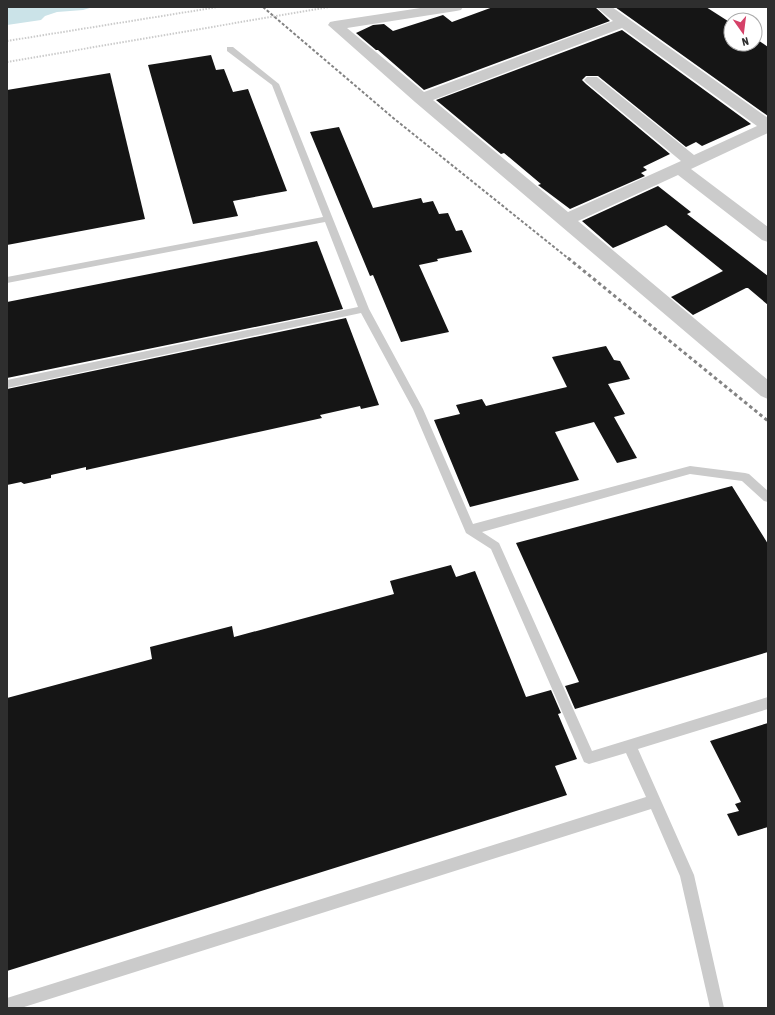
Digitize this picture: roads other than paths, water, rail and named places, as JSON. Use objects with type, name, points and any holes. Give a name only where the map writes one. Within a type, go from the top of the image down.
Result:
[{"type":"street","points":[[456,7],[335,25],[768,390]]},
{"type":"street","points":[[566,220],[768,126],[603,7]]},
{"type":"street","points":[[421,99],[624,22]]},
{"type":"street","points":[[592,80],[686,165],[768,236]]},
{"type":"lane","points":[[230,49],[275,84],[364,309],[418,409],[470,530],[495,546],[589,758],[768,703]]},
{"type":"lane","points":[[7,280],[328,219]]},
{"type":"lane","points":[[7,384],[364,309]]},
{"type":"lane","points":[[470,530],[690,470],[744,477],[768,498]]},
{"type":"lane","points":[[630,746],[688,875],[717,1008]]},
{"type":"lane","points":[[7,1005],[655,801]]},
{"type":"water","points":[[7,7],[93,7],[83,10],[57,12],[45,16],[41,20],[7,25]]},
{"type":"railway","points":[[263,7],[392,117],[569,259]]},
{"type":"railway","points":[[568,258],[768,421]]}]
